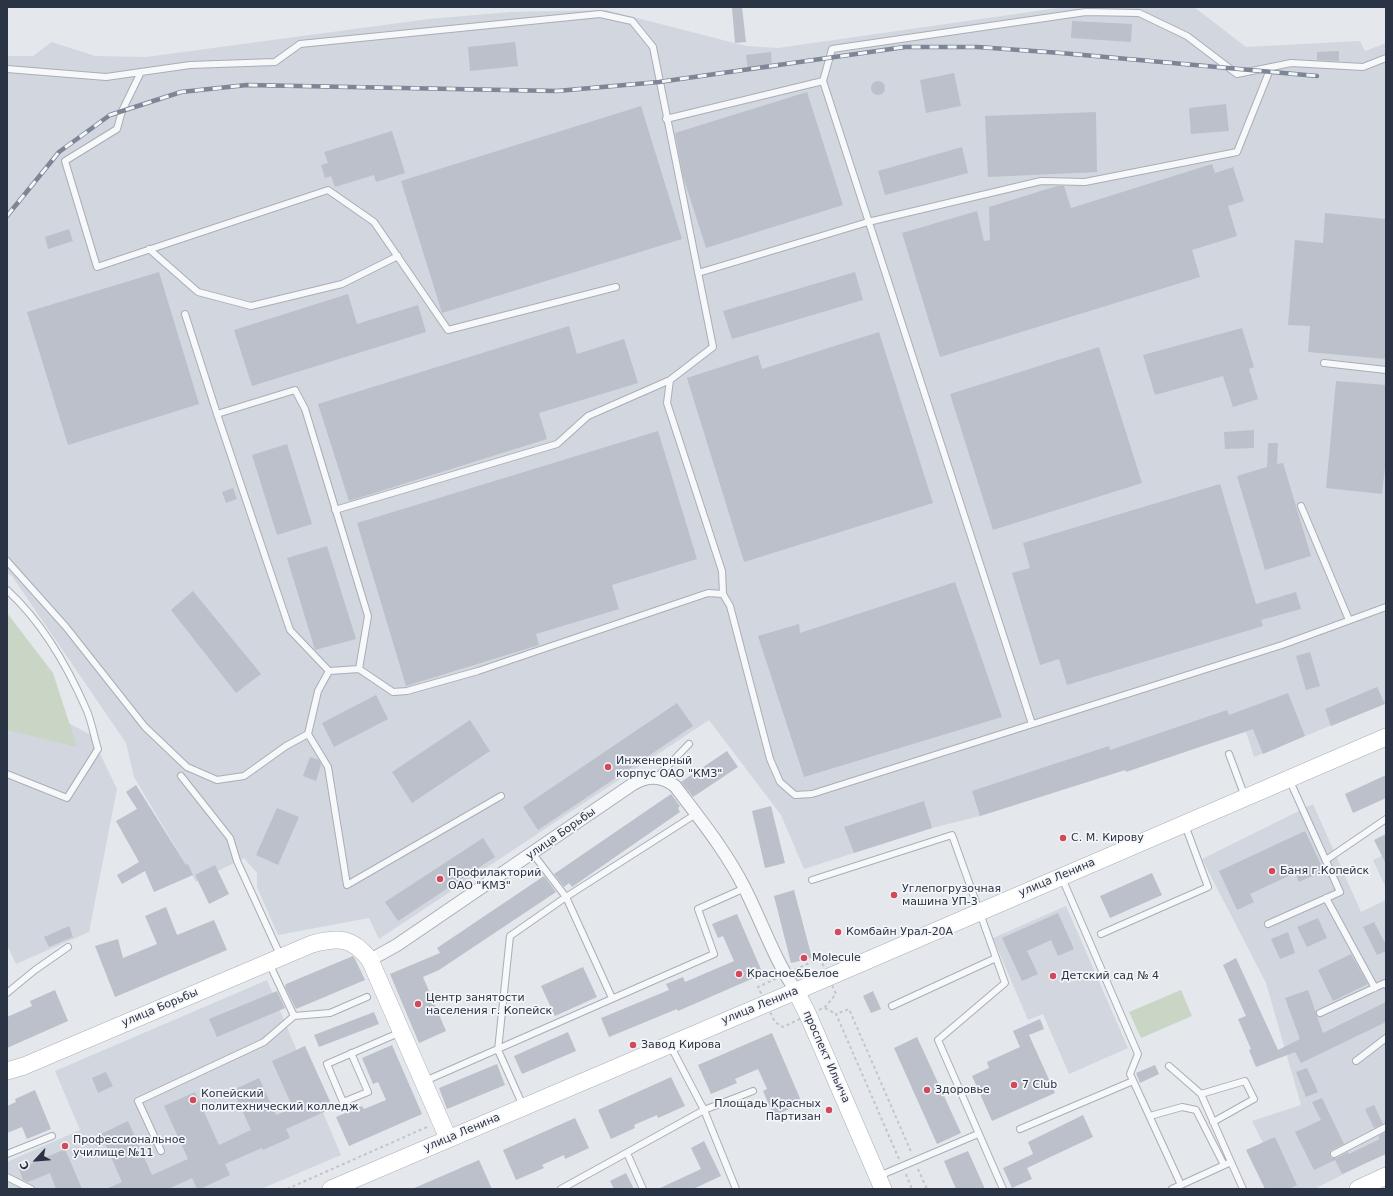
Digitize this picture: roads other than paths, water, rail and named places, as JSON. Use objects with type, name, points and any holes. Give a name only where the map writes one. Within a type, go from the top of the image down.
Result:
[{"type":"street","name":"улица Ленина","points":[[331,1189],[1386,737]]},
{"type":"street","name":"проспект Ильича","points":[[657,777],[667,780],[675,786],[733,866],[745,888],[776,960],[796,991],[808,1015],[880,1183]]},
{"type":"street","name":"улица Борьбы","points":[[370,960],[397,946],[633,784],[644,778],[657,777]]},
{"type":"street","name":"улица Борьбы","points":[[7,1071],[312,944],[325,940],[348,941],[360,947],[370,960],[448,1138]]},
{"type":"street","points":[[1363,1188],[1386,1176]]},
{"type":"lane","points":[[1032,724],[823,81],[832,49],[1086,12],[1139,13],[1188,36],[1237,74],[1291,62],[1363,66],[1386,58]]},
{"type":"lane","points":[[7,69],[106,77],[190,65],[275,62],[300,44],[600,14],[632,21],[653,47],[712,347],[670,380],[588,416],[557,444],[336,510]]},
{"type":"lane","points":[[698,273],[868,222],[1041,181],[1085,182],[1237,152],[1271,67]]},
{"type":"lane","points":[[141,72],[122,111],[117,129],[65,161],[96,267],[328,190],[374,222],[448,330],[616,287]]},
{"type":"lane","points":[[666,119],[823,81]]},
{"type":"lane","points":[[149,249],[198,292],[251,306],[342,284],[398,256]]},
{"type":"lane","points":[[185,314],[216,414],[290,630],[329,671]]},
{"type":"lane","points":[[1324,363],[1386,370]]},
{"type":"lane","points":[[670,380],[667,403],[722,571],[723,594],[730,606],[770,759],[780,782],[794,795],[812,794],[1282,645],[1386,607]]},
{"type":"lane","points":[[216,414],[295,390],[306,409],[368,616],[359,669]]},
{"type":"lane","points":[[1301,506],[1349,620]]},
{"type":"lane","points":[[7,562],[66,627],[145,728],[187,767],[217,780],[244,776],[286,746],[308,734]]},
{"type":"lane","points":[[7,590],[20,602],[49,639],[87,711],[98,749],[67,798],[7,774]]},
{"type":"lane","points":[[329,671],[359,669],[393,692],[408,690],[478,671],[708,593],[723,594]]},
{"type":"lane","points":[[329,671],[318,691],[308,734],[328,766],[347,885],[501,796]]},
{"type":"lane","points":[[657,777],[689,744]]},
{"type":"lane","points":[[1229,754],[1245,797]]},
{"type":"lane","points":[[181,776],[230,838],[237,861],[275,959],[294,1016]]},
{"type":"lane","points":[[1268,924],[1340,892],[1289,778]]},
{"type":"lane","points":[[524,1107],[498,1050],[510,936],[566,897],[696,814]]},
{"type":"lane","points":[[1326,860],[1386,819]]},
{"type":"lane","points":[[1101,934],[1208,886],[1185,823]]},
{"type":"lane","points":[[812,880],[952,835],[1005,983],[938,1040],[1002,1189]]},
{"type":"lane","points":[[532,854],[566,897],[612,998]]},
{"type":"lane","points":[[1061,877],[1138,1054],[1130,1074],[1181,1185]]},
{"type":"lane","points":[[424,1081],[498,1050],[612,998],[714,954],[698,909],[745,888]]},
{"type":"lane","points":[[1326,898],[1375,988]]},
{"type":"lane","points":[[7,993],[35,970],[68,947]]},
{"type":"lane","points":[[892,1006],[996,958]]},
{"type":"lane","points":[[1320,1013],[1385,983],[1386,985]]},
{"type":"lane","points":[[161,1151],[138,1101],[264,1042],[294,1016],[330,1013],[367,997]]},
{"type":"lane","points":[[351,1053],[368,1092],[343,1102],[326,1064],[351,1053],[402,1032]]},
{"type":"lane","points":[[1356,1061],[1386,1038]]},
{"type":"lane","points":[[670,1044],[704,1110],[736,1189]]},
{"type":"lane","points":[[1169,1066],[1201,1094],[1243,1189]]},
{"type":"lane","points":[[1020,1129],[1133,1081]]},
{"type":"lane","points":[[1201,1094],[1245,1081],[1254,1099],[1213,1122]]},
{"type":"lane","points":[[561,1189],[704,1110],[753,1091]]},
{"type":"lane","points":[[1150,1116],[1182,1107],[1196,1110],[1224,1165]]},
{"type":"lane","points":[[1334,1154],[1386,1127]]},
{"type":"lane","points":[[880,1183],[902,1166],[978,1134]]},
{"type":"lane","points":[[7,1154],[52,1136]]},
{"type":"lane","points":[[627,1153],[643,1189]]},
{"type":"lane","points":[[1172,1189],[1231,1162]]},
{"type":"lane","points":[[7,1177],[31,1189]]},
{"type":"railway","points":[[7,216],[59,152],[110,115],[181,92],[247,85],[557,91],[659,82],[905,47],[978,47],[1317,76]]},
{"type":"place","name":"Инженерный корпус ОАО \"КМЗ\"","points":[[608,767]]},
{"type":"place","name":"С. М. Кирову","points":[[1063,838]]},
{"type":"place","name":"Баня г.Копейск","points":[[1272,871]]},
{"type":"place","name":"Профилакторий ОАО \"КМЗ\"","points":[[440,879]]},
{"type":"place","name":"Углепогрузочная машина УП-3","points":[[894,895]]},
{"type":"place","name":"Комбайн Урал-20А","points":[[838,932]]},
{"type":"place","name":"Molecule","points":[[804,958]]},
{"type":"place","name":"Красное&Белое","points":[[739,974]]},
{"type":"place","name":"Детский сад № 4","points":[[1053,976]]},
{"type":"place","name":"Центр занятости населения г. Копейск","points":[[418,1004]]},
{"type":"place","name":"Завод Кирова","points":[[633,1045]]},
{"type":"place","name":"7 Club","points":[[1014,1085]]},
{"type":"place","name":"Здоровье","points":[[927,1090]]},
{"type":"place","name":"Копейский политехнический колледж","points":[[193,1100]]},
{"type":"place","name":"Площадь Красных Партизан","points":[[829,1110]]},
{"type":"place","name":"Профессиональное училище №11","points":[[65,1146]]}]
